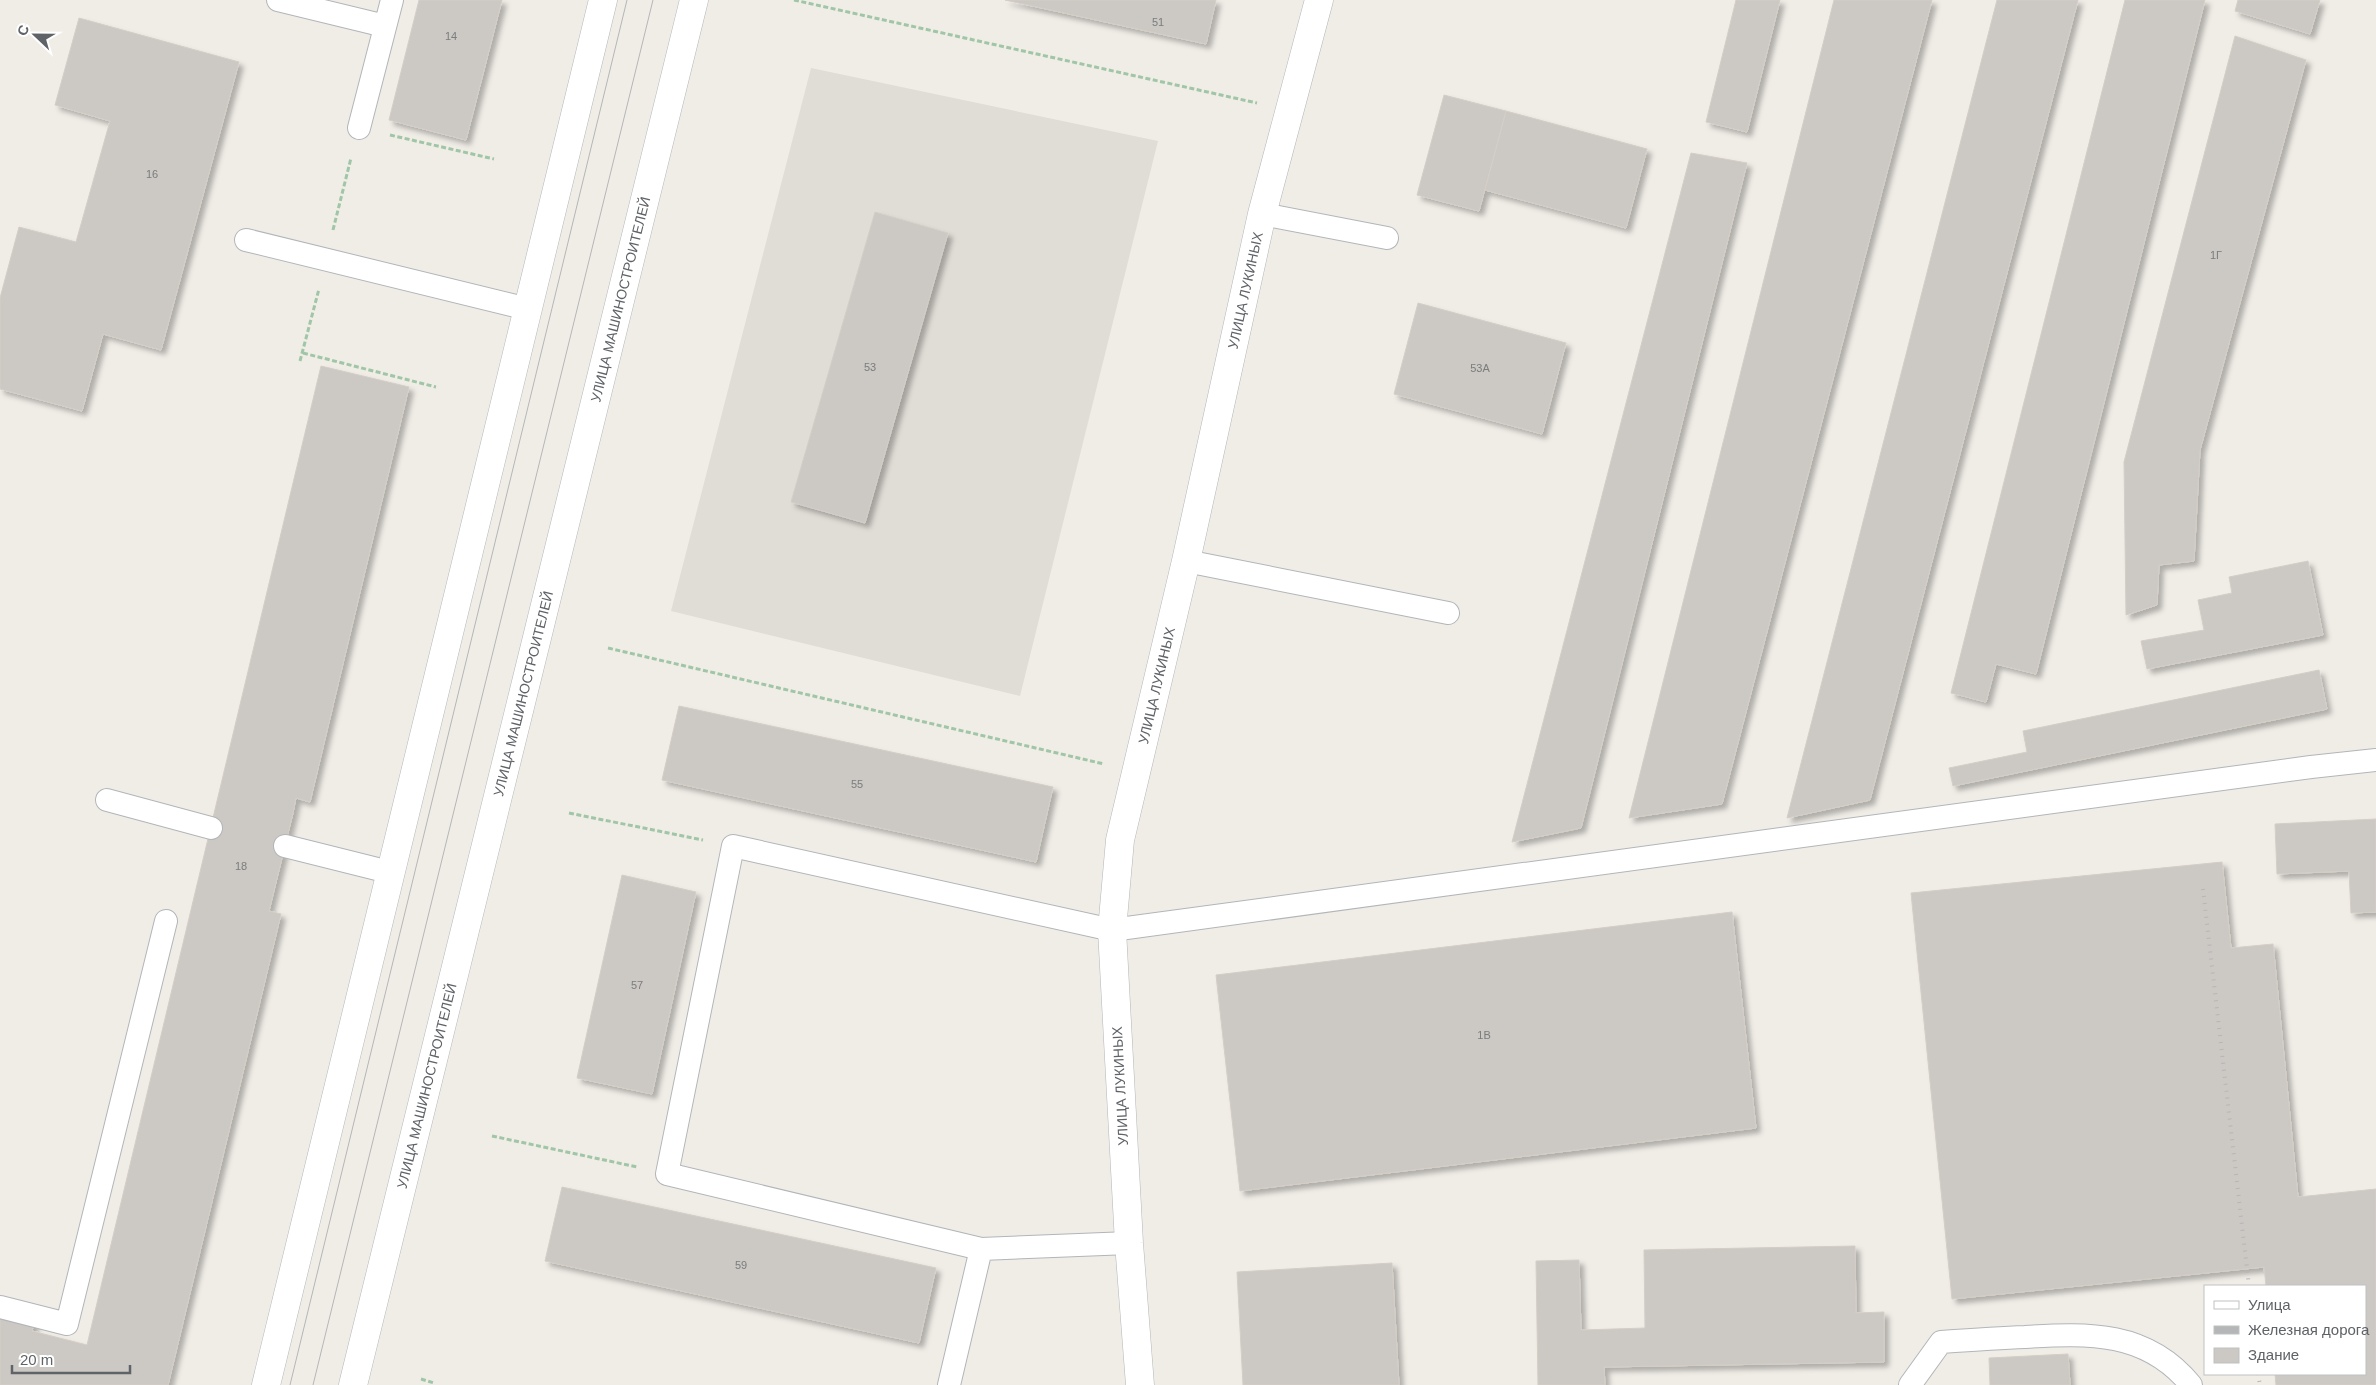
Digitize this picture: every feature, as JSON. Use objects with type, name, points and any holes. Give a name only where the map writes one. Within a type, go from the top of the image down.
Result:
[{"type":"main road","points":[[266,1385],[389,872],[603,0]]},
{"type":"main road","name":"УЛИЦА МАШИНОСТРОИТЕЛЕЙ","points":[[352,1385],[694,0]]},
{"type":"main road","name":"УЛИЦА ЛУКИНЫХ","points":[[1140,1385],[1129,1243],[1112,930],[1120,840],[1186,561],[1262,214],[1319,0]]},
{"type":"lane","points":[[278,0],[385,26]]},
{"type":"lane","points":[[359,128],[392,0]]},
{"type":"lane","points":[[1262,214],[1387,238]]},
{"type":"lane","points":[[246,240],[528,309]]},
{"type":"lane","points":[[1186,561],[1448,613]]},
{"type":"lane","points":[[1129,1243],[981,1249],[667,1174],[733,846],[1112,930],[2311,767],[2376,760]]},
{"type":"lane","points":[[107,800],[211,828]]},
{"type":"lane","points":[[285,846],[389,872]]},
{"type":"lane","points":[[0,1307],[67,1324],[166,921]]},
{"type":"lane","points":[[949,1385],[981,1249]]},
{"type":"lane","points":[[1910,1385],[1941,1342],[2074,1334],[2108,1336],[2138,1346],[2164,1360],[2191,1385]]},
{"type":"path","points":[[794,0],[1290,110]]},
{"type":"path","points":[[359,128],[494,159]]},
{"type":"path","points":[[303,353],[436,387]]},
{"type":"path","points":[[608,648],[1136,771]]},
{"type":"path","points":[[569,813],[733,846]]},
{"type":"path","points":[[492,1136],[667,1174]]},
{"type":"path","points":[[421,1379],[434,1383]]},
{"type":"shaded area","points":[[811,68],[1158,141],[1020,696],[671,611]]},
{"type":"building","points":[[419,0],[502,0],[466,140],[389,120]]},
{"type":"building","points":[[1005,0],[1216,0],[1206,44]]},
{"type":"building","points":[[1736,0],[1780,0],[1747,132],[1706,122]]},
{"type":"building","points":[[1834,0],[1932,0],[1722,804],[1629,818]]},
{"type":"building","points":[[1997,0],[2078,0],[1870,800],[1787,818]]},
{"type":"building","points":[[2125,0],[2205,0],[2036,674],[1996,664],[1986,702],[1951,693]]},
{"type":"building","points":[[2238,0],[2320,0],[2310,34],[2235,11]]},
{"type":"building","points":[[79,18],[239,62],[161,350],[103,334],[82,411],[0,389],[0,298],[19,227],[76,242],[110,121],[55,105]]},
{"type":"building","points":[[2235,36],[2306,60],[2200,450],[2194,561],[2159,565],[2157,605],[2126,615],[2124,462]]},
{"type":"building","points":[[1444,95],[1506,111],[1479,211],[1417,195]]},
{"type":"building","points":[[1506,111],[1647,149],[1626,228],[1485,190]]},
{"type":"building","points":[[1691,153],[1747,163],[1581,828],[1512,842]]},
{"type":"building","points":[[875,212],[948,233],[865,523],[791,502]]},
{"type":"building","points":[[1418,303],[1566,343],[1542,434],[1394,394]]},
{"type":"building","points":[[321,366],[409,387],[310,802],[296,798],[269,911],[281,914],[168,1385],[0,1385],[0,1312],[35,1320],[32,1331],[87,1345]]},
{"type":"building","points":[[2308,561],[2323,635],[2147,669],[2141,641],[2204,630],[2198,600],[2232,593],[2229,577]]},
{"type":"building","points":[[2319,670],[2327,709],[1953,786],[1949,768],[2027,752],[2023,731]]},
{"type":"building","points":[[679,706],[1053,787],[1036,862],[662,780]]},
{"type":"building","points":[[2376,819],[2376,912],[2351,913],[2349,871],[2277,874],[2275,824]]},
{"type":"building","points":[[2222,862],[2231,948],[2273,944],[2298,1197],[2376,1189],[2376,1385],[2276,1385],[2275,1375],[2366,1375],[2366,1285],[2266,1285],[2264,1267],[1952,1299],[1911,893]]},
{"type":"building","points":[[622,875],[696,892],[652,1094],[577,1078]]},
{"type":"building","points":[[1732,912],[1756,1128],[1240,1191],[1216,975]]},
{"type":"building","points":[[562,1187],[936,1268],[919,1343],[545,1261]]},
{"type":"building","points":[[1855,1246],[1856,1313],[1884,1312],[1884,1362],[1604,1367],[1605,1385],[1538,1385],[1536,1261],[1579,1260],[1581,1330],[1645,1328],[1644,1250]]},
{"type":"building","points":[[1392,1263],[1399,1385],[1243,1385],[1237,1272]]},
{"type":"building","points":[[2068,1354],[2070,1385],[1990,1385],[1989,1358]]},
{"type":"tram line","points":[[290,1385],[627,0]]},
{"type":"tram line","points":[[313,1385],[653,0]]},
{"type":"railway","points":[[2203,889],[2249,1285]]},
{"type":"railway","points":[[2258,1375],[2260,1385]]}]
